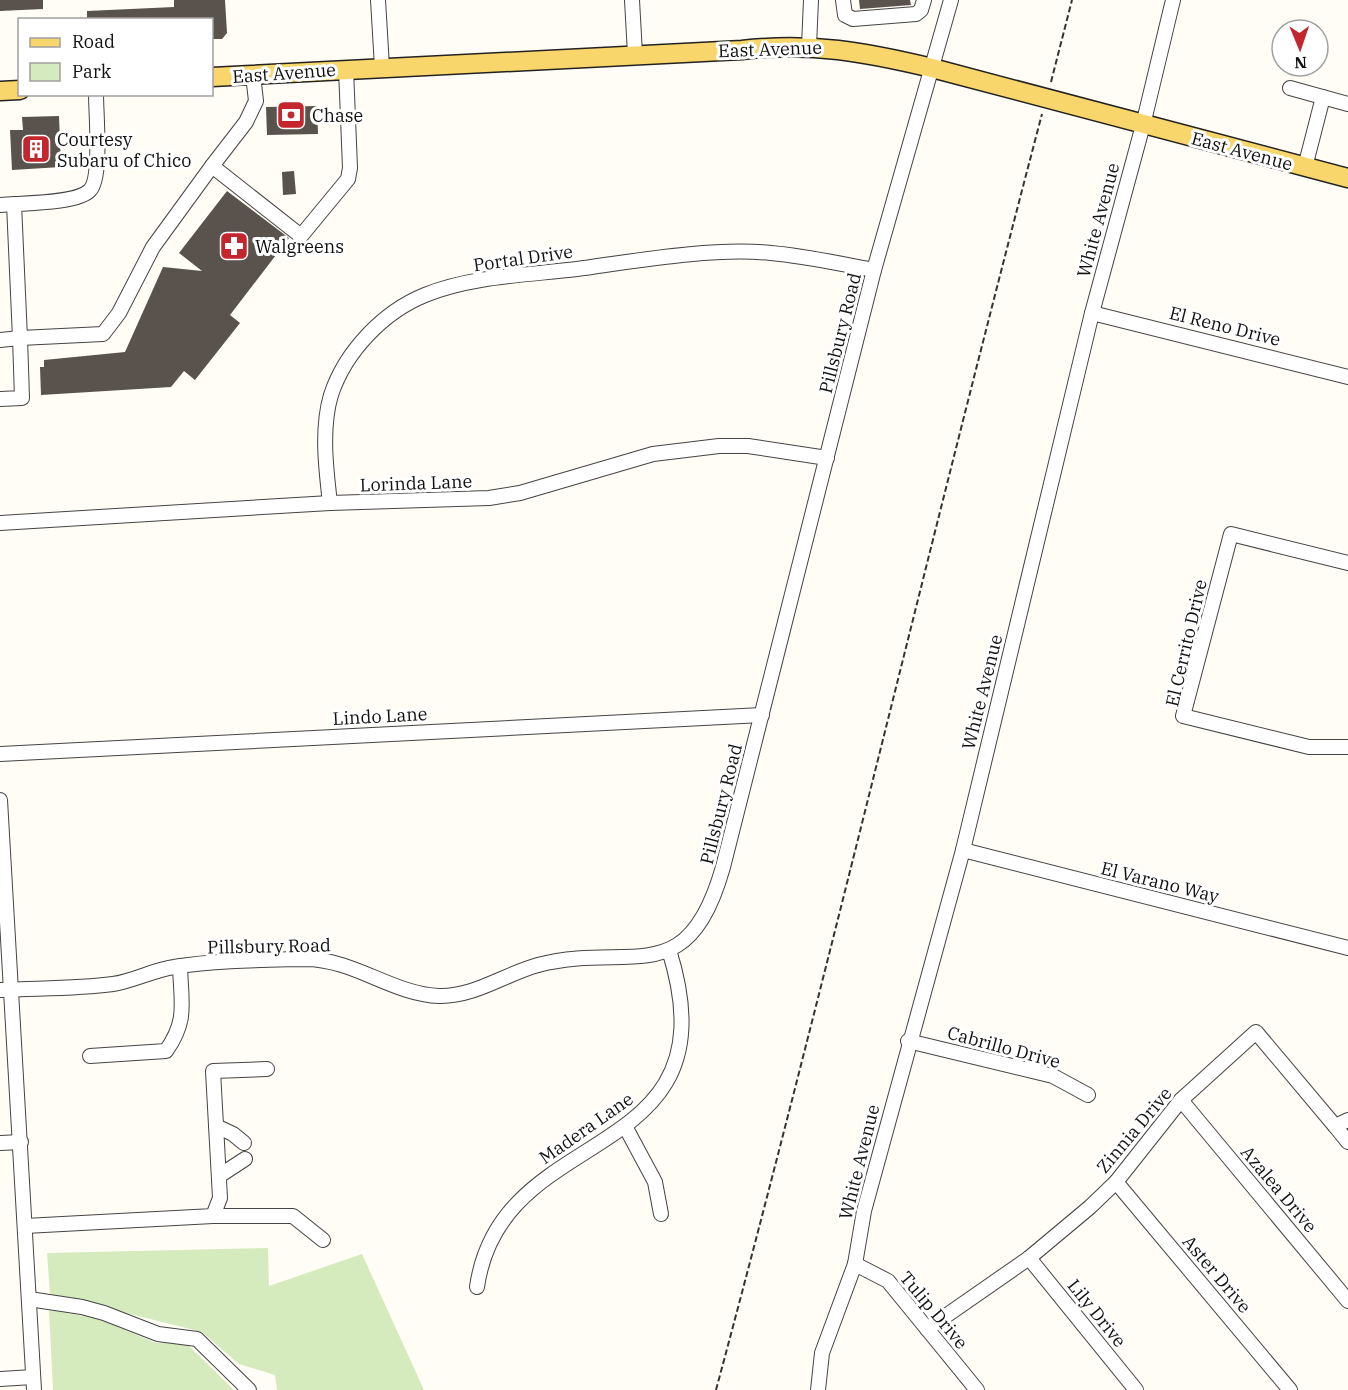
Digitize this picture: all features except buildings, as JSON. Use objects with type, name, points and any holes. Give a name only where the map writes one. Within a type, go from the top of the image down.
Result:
[{"type":"main road","name":"East Avenue","points":[[213,77],[785,45],[809,46],[872,53],[1348,178]]},
{"type":"main road","points":[[0,91],[18,90]]},
{"type":"street","points":[[378,0],[382,67]]},
{"type":"street","points":[[632,0],[634,54]]},
{"type":"street","points":[[809,46],[811,0]]},
{"type":"street","points":[[843,0],[845,15],[853,19],[916,14],[921,10],[924,0]]},
{"type":"street","name":"Pillsbury Road","points":[[6,990],[112,984],[180,966],[326,960],[344,964],[421,994],[441,996],[475,991],[495,980],[539,965],[586,959],[634,958],[669,950],[687,938],[714,901],[874,270],[951,0]]},
{"type":"street","name":"White Avenue","points":[[818,1390],[822,1353],[828,1331],[855,1264],[864,1211],[908,1041],[963,850],[1092,313],[1143,125],[1173,0]]},
{"type":"street","points":[[212,166],[301,236],[348,179],[350,162],[346,69]]},
{"type":"street","points":[[0,340],[103,334],[119,313],[153,247],[246,122],[256,101],[253,75]]},
{"type":"street","points":[[1290,88],[1348,104]]},
{"type":"street","points":[[0,399],[22,398],[20,339],[7,204],[67,199],[84,195],[91,190],[96,174],[96,96]]},
{"type":"street","points":[[1305,167],[1323,97]]},
{"type":"street","name":"Portal Drive","points":[[330,504],[327,421],[331,395],[342,371],[376,326],[402,306],[426,294],[487,280],[659,258],[746,252],[772,253],[874,270]]},
{"type":"street","name":"El Reno Drive","points":[[1092,313],[1348,377]]},
{"type":"street","name":"Lorinda Lane","points":[[0,523],[330,504],[489,498],[520,493],[622,461],[684,449],[748,446],[826,458]]},
{"type":"street","name":"El Cerrito Drive","points":[[1348,563],[1231,534],[1184,716],[1309,747],[1348,747]]},
{"type":"street","name":"Lindo Lane","points":[[0,754],[762,715]]},
{"type":"street","points":[[0,800],[6,990],[21,1142],[33,1384],[0,1379]]},
{"type":"street","name":"El Varano Way","points":[[963,850],[1348,948]]},
{"type":"street","name":"Madera Lane","points":[[477,1287],[481,1262],[490,1237],[510,1210],[561,1166],[626,1128],[644,1113],[672,1072],[680,1047],[682,1000],[669,950]]},
{"type":"street","points":[[90,1056],[166,1051],[178,1033],[182,1021],[180,966]]},
{"type":"street","name":"Zinnia Drive","points":[[927,1329],[1029,1258],[1116,1182],[1181,1100],[1256,1032],[1335,1126]]},
{"type":"street","name":"Cabrillo Drive","points":[[908,1041],[1053,1076],[1088,1095]]},
{"type":"street","points":[[213,1216],[220,1198],[213,1071],[267,1069]]},
{"type":"street","name":"Azalea Drive","points":[[1181,1100],[1348,1301]]},
{"type":"street","points":[[1348,1120],[1335,1126],[1348,1142]]},
{"type":"street","points":[[216,1126],[233,1134],[244,1143]]},
{"type":"street","points":[[626,1128],[655,1182],[661,1214]]},
{"type":"street","points":[[0,1143],[21,1142]]},
{"type":"street","points":[[219,1176],[245,1160]]},
{"type":"street","name":"Aster Drive","points":[[1116,1182],[1290,1390]]},
{"type":"street","points":[[25,1226],[213,1216],[293,1216],[323,1240]]},
{"type":"street","name":"Lily Drive","points":[[1029,1258],[1136,1390]]},
{"type":"street","name":"Tulip Drive","points":[[855,1264],[888,1281],[977,1390]]},
{"type":"street","points":[[29,1299],[82,1307],[158,1334],[197,1339],[249,1390]]},
{"type":"path","points":[[716,1390],[825,977],[993,300],[1071,0]]},
{"type":"green space","points":[[268,1248],[269,1286],[362,1254],[424,1390],[277,1390],[275,1375],[239,1364],[202,1332],[50,1294],[47,1253]]},
{"type":"green space","points":[[49,1310],[96,1318],[156,1343],[186,1343],[234,1390],[53,1390]]},
{"type":"place","name":"Chase","points":[[291,115]]},
{"type":"place","name":"Courtesy Subaru of Chico","points":[[36,149]]},
{"type":"place","name":"Walgreens","points":[[234,246]]}]
